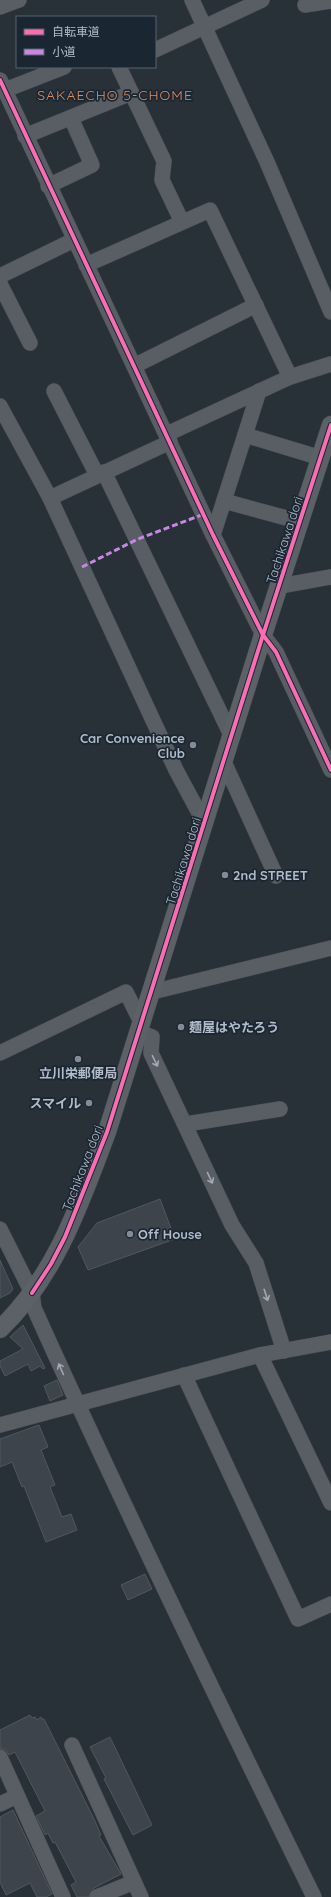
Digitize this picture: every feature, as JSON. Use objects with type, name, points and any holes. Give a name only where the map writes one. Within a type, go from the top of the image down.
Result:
[{"type":"main road","name":"Tachikawa dori","points":[[0,1329],[32,1293],[51,1264],[85,1190],[107,1132],[205,824],[263,635],[331,426]]},
{"type":"street","points":[[0,7],[19,0]]},
{"type":"street","points":[[192,0],[267,162],[331,312]]},
{"type":"street","points":[[156,50],[262,0]]},
{"type":"street","points":[[305,5],[331,1]]},
{"type":"street","points":[[61,68],[2,85],[48,186],[169,438],[213,534],[263,635],[276,652],[330,767]]},
{"type":"street","points":[[119,68],[164,161],[162,180],[182,222]]},
{"type":"street","points":[[25,136],[131,93]]},
{"type":"street","points":[[48,186],[92,165],[72,118]]},
{"type":"street","points":[[86,264],[210,210],[290,377]]},
{"type":"street","points":[[0,276],[74,240]]},
{"type":"street","points":[[0,284],[30,343]]},
{"type":"street","points":[[134,366],[256,305]]},
{"type":"street","points":[[50,498],[258,391],[290,377],[331,364]]},
{"type":"street","points":[[54,391],[101,473],[232,736]]},
{"type":"street","points":[[213,534],[258,391]]},
{"type":"street","points":[[0,406],[50,498],[176,770],[205,824]]},
{"type":"street","points":[[245,435],[321,458]]},
{"type":"street","points":[[224,501],[301,522]]},
{"type":"street","points":[[280,586],[331,577]]},
{"type":"street","points":[[224,762],[276,876]]},
{"type":"street","points":[[152,992],[331,948]]},
{"type":"street","points":[[0,1053],[126,992],[140,1028],[152,1037],[151,1053],[186,1124],[232,1225],[256,1263],[284,1351]]},
{"type":"street","points":[[186,1124],[280,1110]]},
{"type":"street","points":[[0,1229],[32,1293],[34,1308],[77,1405],[246,1760],[314,1897]]},
{"type":"street","points":[[0,1425],[260,1355],[331,1342]]},
{"type":"street","points":[[260,1355],[331,1503]]},
{"type":"street","points":[[184,1375],[298,1620],[331,1604]]},
{"type":"street","points":[[72,1745],[141,1897]]},
{"type":"street","points":[[0,1757],[63,1897]]},
{"type":"street","points":[[0,1804],[17,1796]]},
{"type":"street","points":[[97,1897],[134,1882]]},
{"type":"building","points":[[160,1199],[175,1239],[88,1270],[78,1247],[97,1223]]},
{"type":"building","points":[[0,1260],[13,1289],[10,1293],[0,1298]]},
{"type":"building","points":[[23,1325],[45,1368],[43,1369],[40,1366],[31,1371],[28,1364],[5,1376],[0,1366],[0,1361],[23,1349],[10,1337]]},
{"type":"building","points":[[57,1380],[63,1395],[50,1401],[44,1386]]},
{"type":"building","points":[[39,1425],[48,1447],[41,1450],[55,1485],[50,1487],[62,1517],[71,1514],[77,1530],[46,1542],[24,1486],[22,1487],[12,1462],[0,1467],[0,1439]]},
{"type":"building","points":[[145,1574],[152,1589],[128,1600],[121,1585]]},
{"type":"building","points":[[30,1715],[32,1718],[35,1717],[37,1720],[41,1717],[44,1719],[94,1819],[101,1835],[99,1836],[121,1874],[94,1888],[88,1897],[77,1897],[71,1885],[76,1882],[55,1842],[53,1843],[48,1833],[45,1835],[36,1816],[45,1811],[15,1752],[9,1755],[6,1750],[0,1748],[0,1730]]},
{"type":"building","points":[[110,1737],[152,1825],[133,1835],[104,1779],[106,1778],[90,1747]]},
{"type":"building","points":[[13,1810],[52,1894],[46,1897],[37,1897],[30,1883],[6,1895],[0,1882],[0,1817]]},
{"type":"marked path","points":[[82,567],[138,539],[204,514]]},
{"type":"cycle path","points":[[0,80],[213,535],[263,635],[276,652],[331,770]]},
{"type":"cycle path","points":[[32,1293],[51,1264],[65,1237],[107,1132],[263,635],[331,425]]},
{"type":"place","name":"Car Convenience Club","points":[[193,745]]},
{"type":"place","name":"2nd STREET","points":[[225,875]]},
{"type":"place","name":"麺屋はやたろう","points":[[181,1027]]},
{"type":"place","name":"立川栄郵便局","points":[[78,1059]]},
{"type":"place","name":"スマイル","points":[[89,1103]]},
{"type":"place","name":"Off House","points":[[130,1234]]},
{"type":"district","name":"SAKAECHO 5-CHOME","points":[[115,95]]}]
